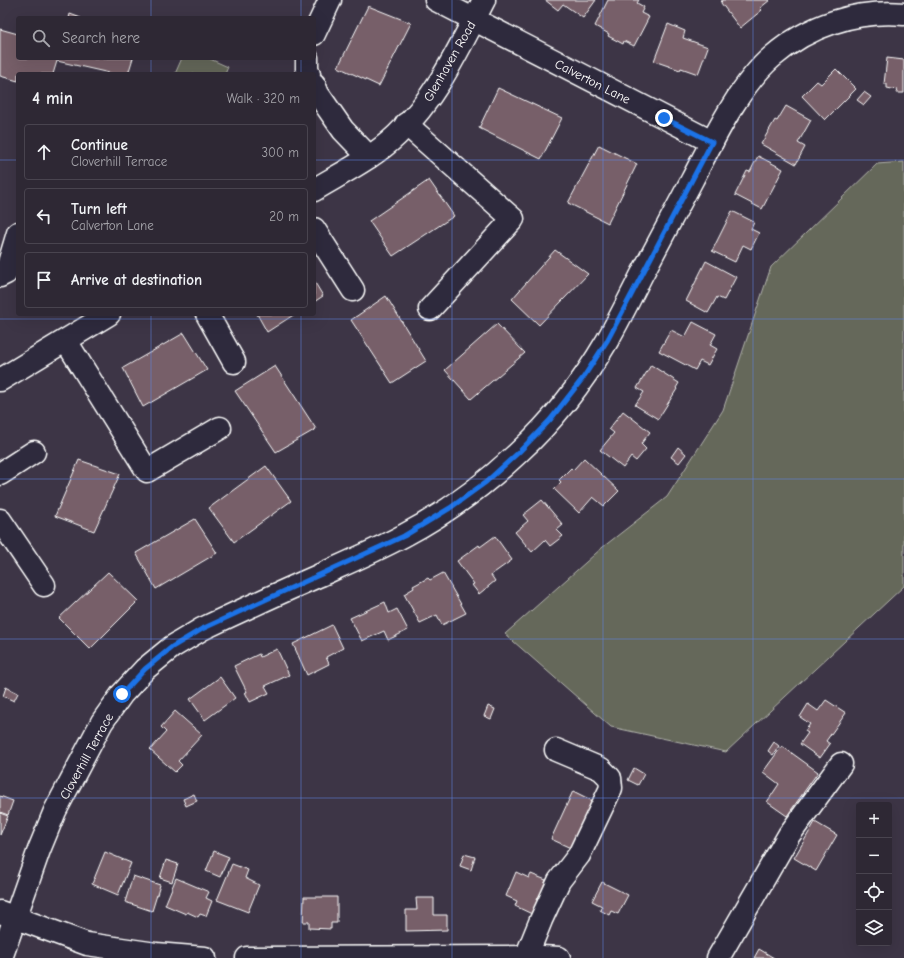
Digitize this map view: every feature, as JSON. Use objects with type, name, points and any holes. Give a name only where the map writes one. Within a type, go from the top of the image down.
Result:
[{"type":"street","points":[[316,30],[330,0]]},
{"type":"street","name":"Calverton Lane","points":[[436,0],[479,9],[712,142]]},
{"type":"street","name":"Glenhaven Road","points":[[316,189],[370,157],[397,135],[421,109],[442,80],[479,9]]},
{"type":"street","name":"Cloverhill Terrace","points":[[1,958],[8,914],[39,850],[55,811],[102,722],[122,694],[145,669],[172,647],[202,629],[404,536],[450,508],[486,482],[519,452],[550,420],[583,378],[607,341],[712,142],[738,98],[753,77],[770,58],[791,42],[813,30],[837,20],[862,15],[890,13],[904,14]]},
{"type":"street","points":[[307,60],[308,72]]},
{"type":"street","points":[[316,89],[343,130],[370,157]]},
{"type":"street","points":[[406,124],[513,219],[430,309]]},
{"type":"street","points":[[316,232],[353,290]]},
{"type":"street","points":[[0,276],[6,273],[16,240]]},
{"type":"street","points":[[0,380],[66,341],[104,316]]},
{"type":"street","points":[[207,316],[234,362]]},
{"type":"street","points":[[66,341],[147,471],[220,428]]},
{"type":"street","points":[[0,474],[34,452]]},
{"type":"street","points":[[0,520],[44,586]]},
{"type":"street","points":[[526,957],[559,881],[579,855],[611,788],[610,778],[601,769],[556,750]]},
{"type":"street","points":[[718,958],[789,836],[841,764]]},
{"type":"street","points":[[8,914],[87,944],[156,954],[206,958]]},
{"type":"street","points":[[247,958],[559,958]]},
{"type":"green space","points":[[181,60],[212,60],[228,67],[226,72],[176,72]]},
{"type":"green space","points":[[904,162],[904,586],[726,752],[611,727],[505,634],[603,547],[667,497],[723,410],[771,267],[877,164]]},
{"type":"building","points":[[545,0],[596,0],[583,18],[563,4],[558,10]]},
{"type":"building","points":[[608,0],[639,0],[637,3],[644,7],[641,13],[649,17],[634,46],[624,41],[623,44],[608,36],[609,34],[595,26]]},
{"type":"building","points":[[722,0],[770,0],[760,8],[762,10],[740,28],[721,3]]},
{"type":"building","points":[[368,6],[411,23],[379,86],[338,67]]},
{"type":"building","points":[[668,24],[685,31],[683,38],[708,47],[698,74],[681,68],[680,70],[654,61]]},
{"type":"building","points":[[0,29],[16,33],[16,60],[132,60],[129,72],[105,72],[57,61],[54,72],[16,72],[16,80],[0,76]]},
{"type":"building","points":[[887,58],[904,60],[904,93],[896,93],[897,90],[887,88],[887,84],[884,84]]},
{"type":"building","points":[[836,69],[856,89],[825,120],[802,96],[817,81],[821,84]]},
{"type":"building","points":[[498,88],[562,118],[541,159],[479,128]]},
{"type":"building","points":[[864,92],[871,97],[864,105],[857,100]]},
{"type":"building","points":[[786,106],[811,120],[798,143],[805,147],[796,164],[761,144],[775,120],[777,121]]},
{"type":"building","points":[[599,145],[637,164],[608,223],[568,203]]},
{"type":"building","points":[[758,156],[783,169],[762,209],[735,195],[747,171],[750,172]]},
{"type":"building","points":[[429,180],[454,216],[393,256],[369,221]]},
{"type":"building","points":[[732,211],[754,222],[751,229],[759,233],[751,249],[743,245],[735,262],[712,251]]},
{"type":"building","points":[[555,250],[588,274],[539,325],[512,299]]},
{"type":"building","points":[[706,261],[736,277],[724,300],[717,297],[708,313],[686,301]]},
{"type":"building","points":[[316,284],[323,296],[316,301]]},
{"type":"building","points":[[386,296],[426,361],[392,383],[351,320]]},
{"type":"building","points":[[258,316],[292,316],[267,332]]},
{"type":"building","points":[[693,322],[716,334],[710,345],[717,349],[708,365],[700,361],[695,370],[659,351],[671,330],[685,337]]},
{"type":"building","points":[[497,324],[525,353],[471,399],[445,370]]},
{"type":"building","points":[[184,333],[207,370],[143,407],[123,368]]},
{"type":"building","points":[[651,365],[679,383],[676,388],[677,389],[658,419],[635,405],[644,392],[637,388]]},
{"type":"building","points":[[275,366],[316,429],[276,452],[235,391]]},
{"type":"building","points":[[623,411],[650,432],[641,444],[646,449],[636,461],[631,457],[623,468],[600,450],[614,433],[609,429]]},
{"type":"building","points":[[678,447],[686,454],[679,463],[671,457]]},
{"type":"building","points":[[584,458],[619,491],[604,506],[593,497],[579,513],[554,489],[561,482],[559,480],[571,468],[573,470]]},
{"type":"building","points":[[79,460],[120,474],[94,531],[55,516]]},
{"type":"building","points":[[266,466],[291,501],[234,542],[209,508]]},
{"type":"building","points":[[542,500],[563,525],[557,530],[563,536],[550,546],[545,540],[532,552],[515,532],[528,521],[523,515]]},
{"type":"building","points":[[195,519],[217,553],[156,589],[136,553]]},
{"type":"building","points":[[495,536],[512,560],[491,575],[495,581],[479,594],[472,585],[474,584],[457,561],[479,545],[480,547]]},
{"type":"building","points":[[108,572],[138,601],[90,649],[59,618]]},
{"type":"building","points":[[443,573],[466,613],[442,625],[437,615],[420,623],[404,594],[414,588],[413,586],[428,578],[430,580]]},
{"type":"building","points":[[385,602],[389,613],[397,609],[408,630],[388,640],[384,631],[362,641],[350,618]]},
{"type":"building","points":[[332,625],[343,648],[326,657],[329,664],[307,675],[293,644]]},
{"type":"building","points":[[277,649],[289,675],[265,686],[269,693],[250,702],[245,692],[247,692],[234,666],[259,654],[260,657]]},
{"type":"building","points":[[220,677],[235,698],[205,720],[190,699]]},
{"type":"building","points":[[6,687],[18,693],[14,701],[3,696]]},
{"type":"building","points":[[826,700],[846,713],[826,741],[830,744],[820,758],[800,744],[808,733],[805,731],[810,724],[800,717],[808,704],[818,711]]},
{"type":"building","points":[[488,706],[495,709],[491,719],[484,716]]},
{"type":"building","points":[[175,711],[202,735],[178,761],[182,765],[175,772],[150,750],[166,732],[161,727]]},
{"type":"building","points":[[774,742],[779,746],[773,755],[768,751]]},
{"type":"building","points":[[782,746],[818,772],[787,816],[767,802],[779,784],[763,772]]},
{"type":"building","points":[[634,768],[644,774],[638,785],[628,780]]},
{"type":"building","points":[[573,791],[597,803],[575,850],[551,839]]},
{"type":"building","points":[[194,794],[197,801],[186,806],[183,799]]},
{"type":"building","points":[[0,796],[13,801],[8,815],[0,812]]},
{"type":"building","points":[[0,813],[8,816],[0,835]]},
{"type":"building","points":[[815,822],[837,835],[816,871],[794,858]]},
{"type":"building","points":[[214,851],[229,857],[220,877],[206,871]]},
{"type":"building","points":[[105,852],[131,863],[118,895],[92,884]]},
{"type":"building","points":[[464,854],[475,857],[471,870],[460,866]]},
{"type":"building","points":[[166,860],[178,864],[172,882],[160,878]]},
{"type":"building","points":[[232,864],[248,870],[245,878],[259,885],[248,912],[217,900]]},
{"type":"building","points":[[516,872],[529,878],[531,874],[546,880],[544,885],[546,885],[532,914],[515,906],[517,901],[506,896]]},
{"type":"building","points":[[133,876],[160,885],[152,911],[125,902]]},
{"type":"building","points":[[176,878],[209,892],[206,898],[212,901],[206,916],[200,914],[198,917],[187,912],[186,914],[165,905]]},
{"type":"building","points":[[602,882],[628,895],[618,914],[611,911],[609,915],[600,910],[602,906],[592,901]]},
{"type":"building","points":[[304,897],[337,897],[337,923],[331,923],[331,929],[309,928],[309,922],[303,922]]},
{"type":"building","points":[[416,898],[434,898],[434,915],[447,915],[447,930],[406,931],[406,910],[417,910]]},
{"type":"building","points":[[759,949],[774,958],[754,958]]},
{"type":"route","points":[[122,694],[145,669],[172,647],[202,629],[404,536],[450,508],[486,482],[519,452],[550,420],[583,378],[607,341],[712,142],[664,118]]}]
